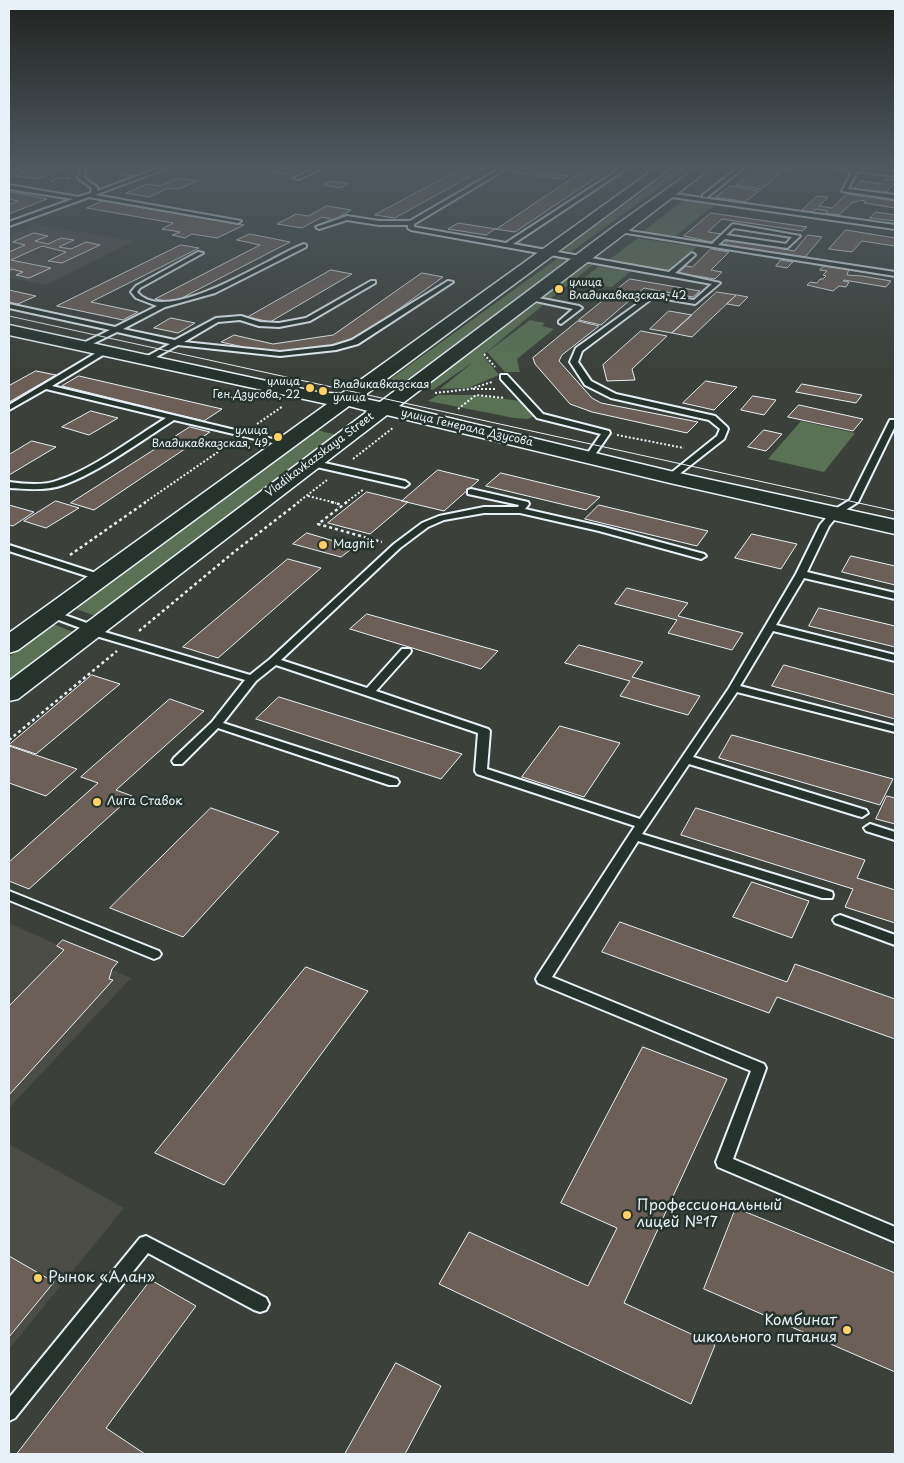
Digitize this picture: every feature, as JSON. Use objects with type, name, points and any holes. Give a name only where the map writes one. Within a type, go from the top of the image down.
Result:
[{"type":"main road","points":[[12,640],[102,578],[572,235]]},
{"type":"main road","name":"Vladikavkazskaya Street","points":[[9,693],[311,463],[390,416],[528,298],[611,235]]},
{"type":"main road","name":"улица Генерала Дзусова","points":[[9,330],[316,398],[345,400],[390,416],[589,457],[895,527]]},
{"type":"lane","points":[[449,235],[717,283],[695,302],[653,295],[579,350],[574,362],[588,383],[614,396],[712,418],[724,429],[721,437],[670,477]]},
{"type":"lane","points":[[506,246],[522,235]]},
{"type":"lane","points":[[644,235],[895,274]]},
{"type":"lane","points":[[723,235],[724,237],[787,246],[797,236],[792,235]]},
{"type":"lane","points":[[713,246],[724,237]]},
{"type":"lane","points":[[82,347],[163,306],[213,292],[304,246]]},
{"type":"lane","points":[[163,306],[138,297],[134,292],[138,287],[200,253]]},
{"type":"lane","points":[[670,274],[692,255]]},
{"type":"lane","points":[[145,361],[177,344],[202,327],[222,319],[241,318],[259,324],[279,325],[308,320],[373,282]]},
{"type":"lane","points":[[9,306],[177,344],[280,354],[334,348],[355,342],[450,282]]},
{"type":"lane","points":[[528,298],[579,308],[561,322]]},
{"type":"lane","points":[[9,408],[104,352]]},
{"type":"lane","points":[[504,378],[540,416],[606,433],[589,457]]},
{"type":"lane","points":[[46,387],[285,444]]},
{"type":"lane","points":[[9,485],[30,487],[60,483],[88,470],[172,418]]},
{"type":"lane","points":[[893,422],[854,502],[835,513],[825,525],[801,574],[734,688],[635,836],[543,979],[760,1068],[724,1162],[895,1235]]},
{"type":"lane","points":[[311,463],[405,484]]},
{"type":"lane","points":[[471,492],[524,504],[520,510]]},
{"type":"lane","points":[[178,761],[216,724],[252,679],[274,661],[397,546],[425,525],[442,518],[484,510],[520,510],[601,529],[701,556]]},
{"type":"lane","points":[[9,548],[102,578]]},
{"type":"lane","points":[[801,574],[895,596]]},
{"type":"lane","points":[[52,614],[92,630],[252,679]]},
{"type":"lane","points":[[771,627],[895,658]]},
{"type":"lane","points":[[369,693],[406,651]]},
{"type":"lane","points":[[274,661],[484,731],[481,771],[643,824]]},
{"type":"lane","points":[[734,688],[895,729]]},
{"type":"lane","points":[[216,724],[393,782]]},
{"type":"lane","points":[[686,759],[862,813]]},
{"type":"lane","points":[[870,828],[895,836]]},
{"type":"lane","points":[[635,836],[827,895]]},
{"type":"lane","points":[[9,895],[154,954]]},
{"type":"lane","points":[[840,920],[895,940]]},
{"type":"lane","points":[[9,1412],[146,1243],[260,1304]]},
{"type":"path","points":[[470,389],[504,378],[484,354]]},
{"type":"path","points":[[434,393],[470,389],[514,388]]},
{"type":"path","points":[[470,389],[476,395],[525,400]]},
{"type":"path","points":[[458,409],[476,395]]},
{"type":"path","points":[[251,429],[283,406]]},
{"type":"path","points":[[133,637],[234,552],[308,496],[340,469],[390,416]]},
{"type":"path","points":[[606,433],[702,452]]},
{"type":"path","points":[[58,564],[238,438]]},
{"type":"path","points":[[377,478],[318,524],[397,546]]},
{"type":"path","points":[[308,496],[342,506]]},
{"type":"path","points":[[9,740],[121,648]]},
{"type":"shaded area","points":[[9,235],[100,235],[134,241],[46,285],[9,278]]},
{"type":"shaded area","points":[[9,923],[131,978],[9,1108]]},
{"type":"shaded area","name":"Рынок «Алан»","points":[[9,1144],[124,1208],[9,1349]]},
{"type":"green space","points":[[582,235],[594,235],[571,252],[561,250]]},
{"type":"green space","points":[[656,235],[676,235],[673,238]]},
{"type":"green space","points":[[638,238],[697,247],[667,272],[606,262]]},
{"type":"green space","points":[[558,258],[569,260],[402,383],[389,380]]},
{"type":"green space","points":[[581,263],[593,265],[550,299],[538,297]]},
{"type":"green space","points":[[599,266],[631,271],[612,287],[576,285]]},
{"type":"green space","points":[[528,302],[543,305],[483,355],[499,375],[468,388],[440,389],[473,362],[433,390],[417,386]]},
{"type":"green space","points":[[530,320],[545,323],[542,326],[554,329],[517,359],[520,372],[505,372],[487,352]]},
{"type":"green space","points":[[438,395],[475,395],[520,401],[536,415],[528,419],[514,418],[428,401]]},
{"type":"green space","points":[[801,421],[855,433],[824,472],[768,459]]},
{"type":"green space","points":[[317,430],[337,435],[96,616],[76,609]]},
{"type":"green space","points":[[53,624],[76,633],[9,683],[9,657]]},
{"type":"building","points":[[29,235],[45,235],[48,236],[35,241],[48,244],[61,238],[74,240],[59,247],[71,249],[86,242],[100,245],[62,263],[48,261],[66,252],[42,246],[11,260],[51,268],[29,278],[16,275],[23,272],[12,269],[9,271],[9,252],[25,245],[13,242]]},
{"type":"building","points":[[173,235],[190,235],[185,238]]},
{"type":"building","points":[[200,235],[223,235],[217,238]]},
{"type":"building","points":[[247,235],[256,235],[290,242],[174,302],[155,299],[260,245],[237,240]]},
{"type":"building","points":[[685,235],[720,235],[711,242]]},
{"type":"building","points":[[808,235],[822,237],[805,257],[724,245],[730,239],[780,246],[778,248],[794,251]]},
{"type":"building","points":[[841,235],[878,235],[895,238],[895,246],[862,241],[852,252],[829,249]]},
{"type":"building","points":[[181,245],[199,248],[91,302],[138,312],[123,320],[57,306]]},
{"type":"building","points":[[711,249],[729,252],[711,270],[722,272],[715,279],[678,273],[686,266],[692,267]]},
{"type":"building","points":[[781,260],[793,262],[787,268],[776,266]]},
{"type":"building","points":[[824,266],[849,269],[847,275],[891,281],[886,287],[844,280],[849,282],[846,287],[839,286],[833,291],[807,285],[810,282],[817,283],[826,276],[823,275],[827,271],[820,270]]},
{"type":"building","points":[[331,270],[352,274],[270,322],[248,317]]},
{"type":"building","points":[[422,273],[443,277],[356,340],[351,339],[333,346],[283,352],[261,351],[221,342],[234,335],[273,344],[333,335]]},
{"type":"building","points":[[630,279],[700,291],[693,297],[644,288],[601,325],[579,320]]},
{"type":"building","points":[[9,290],[36,296],[18,304],[9,302]]},
{"type":"building","points":[[717,292],[736,295],[692,337],[672,333]]},
{"type":"building","points":[[737,295],[748,297],[739,306],[727,304]]},
{"type":"building","points":[[669,311],[692,315],[672,333],[650,329]]},
{"type":"building","points":[[171,318],[195,323],[178,333],[154,328]]},
{"type":"building","points":[[578,321],[599,326],[562,355],[559,361],[592,398],[601,403],[698,422],[687,433],[592,412],[570,404],[535,364],[533,358]]},
{"type":"building","points":[[641,331],[667,336],[632,369],[635,380],[607,381],[603,365]]},
{"type":"building","points":[[36,371],[56,375],[9,402],[9,386]]},
{"type":"building","points":[[79,376],[222,409],[204,421],[62,386]]},
{"type":"building","points":[[706,381],[737,387],[714,410],[683,403]]},
{"type":"building","points":[[802,384],[862,395],[856,403],[796,392]]},
{"type":"building","points":[[753,396],[776,400],[764,415],[741,410]]},
{"type":"building","points":[[799,405],[863,419],[853,431],[788,417]]},
{"type":"building","points":[[91,411],[118,418],[89,435],[62,427]]},
{"type":"building","points":[[190,427],[210,432],[94,510],[71,503]]},
{"type":"building","points":[[764,430],[782,434],[766,451],[748,447]]},
{"type":"building","points":[[32,441],[56,447],[9,475],[9,455]]},
{"type":"building","points":[[438,470],[479,480],[444,511],[402,501]]},
{"type":"building","points":[[501,473],[600,497],[586,510],[486,486]]},
{"type":"building","points":[[367,492],[408,502],[370,534],[328,523]]},
{"type":"building","points":[[56,501],[79,508],[46,528],[24,521]]},
{"type":"building","points":[[9,505],[34,512],[13,526],[9,525]]},
{"type":"building","points":[[599,505],[708,531],[697,546],[585,519]]},
{"type":"building","name":"Magnit","points":[[307,533],[354,547],[341,557],[293,544]]},
{"type":"building","points":[[752,534],[797,544],[781,569],[735,558]]},
{"type":"building","points":[[851,556],[895,566],[895,585],[842,572]]},
{"type":"building","points":[[288,559],[321,568],[218,658],[183,647]]},
{"type":"building","points":[[627,588],[688,603],[678,616],[743,633],[732,650],[668,633],[677,620],[615,604]]},
{"type":"building","points":[[819,608],[895,626],[895,647],[809,626]]},
{"type":"building","points":[[367,614],[498,651],[481,669],[350,629]]},
{"type":"building","points":[[579,645],[643,662],[632,677],[700,696],[688,715],[620,696],[630,681],[565,663]]},
{"type":"building","points":[[784,665],[895,695],[895,719],[772,686]]},
{"type":"building","points":[[92,675],[120,684],[36,754],[9,745]]},
{"type":"building","points":[[279,697],[462,754],[441,779],[256,719]]},
{"type":"building","points":[[170,699],[204,711],[116,790],[132,796],[29,889],[9,881],[9,862],[98,783],[81,777]]},
{"type":"building","points":[[560,726],[620,743],[584,797],[522,777]]},
{"type":"building","points":[[732,735],[893,779],[880,805],[719,758]]},
{"type":"building","points":[[9,746],[77,769],[46,796],[9,783]]},
{"type":"building","points":[[887,796],[895,798],[895,824],[876,819]]},
{"type":"building","points":[[211,808],[279,832],[183,937],[110,908]]},
{"type":"building","points":[[696,808],[865,860],[857,878],[895,890],[895,923],[845,907],[853,889],[681,835]]},
{"type":"building","points":[[752,882],[809,901],[792,938],[733,917]]},
{"type":"building","points":[[620,922],[787,982],[795,964],[895,999],[895,1039],[777,997],[769,1013],[602,952]]},
{"type":"building","points":[[63,940],[118,962],[112,969],[109,979],[113,980],[9,1095],[9,1006],[64,950],[57,946]]},
{"type":"building","points":[[306,967],[368,991],[224,1185],[155,1153]]},
{"type":"building","name":"Профессиональный лицей №17","points":[[643,1047],[727,1079],[624,1303],[715,1345],[691,1404],[439,1284],[469,1232],[588,1286],[617,1228],[561,1203]]},
{"type":"building","name":"Комбинат школьного питания","points":[[736,1208],[895,1273],[895,1372],[704,1289]]},
{"type":"building","points":[[9,1256],[54,1282],[9,1337]]},
{"type":"building","points":[[151,1280],[196,1306],[106,1428],[145,1454],[17,1454]]},
{"type":"building","points":[[396,1363],[441,1386],[405,1454],[345,1454]]},
{"type":"tram line","points":[[9,316],[895,511]]},
{"type":"place","name":"улица Владикавказская, 42","points":[[559,289]]},
{"type":"place","name":"улица Ген.Дзусова, 22","points":[[310,388]]},
{"type":"place","name":"Владикавказская улица","points":[[323,391]]},
{"type":"place","name":"улица Владикавказская, 49","points":[[278,437]]},
{"type":"place","name":"Magnit","points":[[323,545]]},
{"type":"place","name":"Лига Ставок","points":[[97,802]]},
{"type":"place","name":"Профессиональный лицей №17","points":[[627,1215]]},
{"type":"place","name":"Рынок «Алан»","points":[[38,1278]]},
{"type":"place","name":"Комбинат школьного питания","points":[[847,1330]]}]
